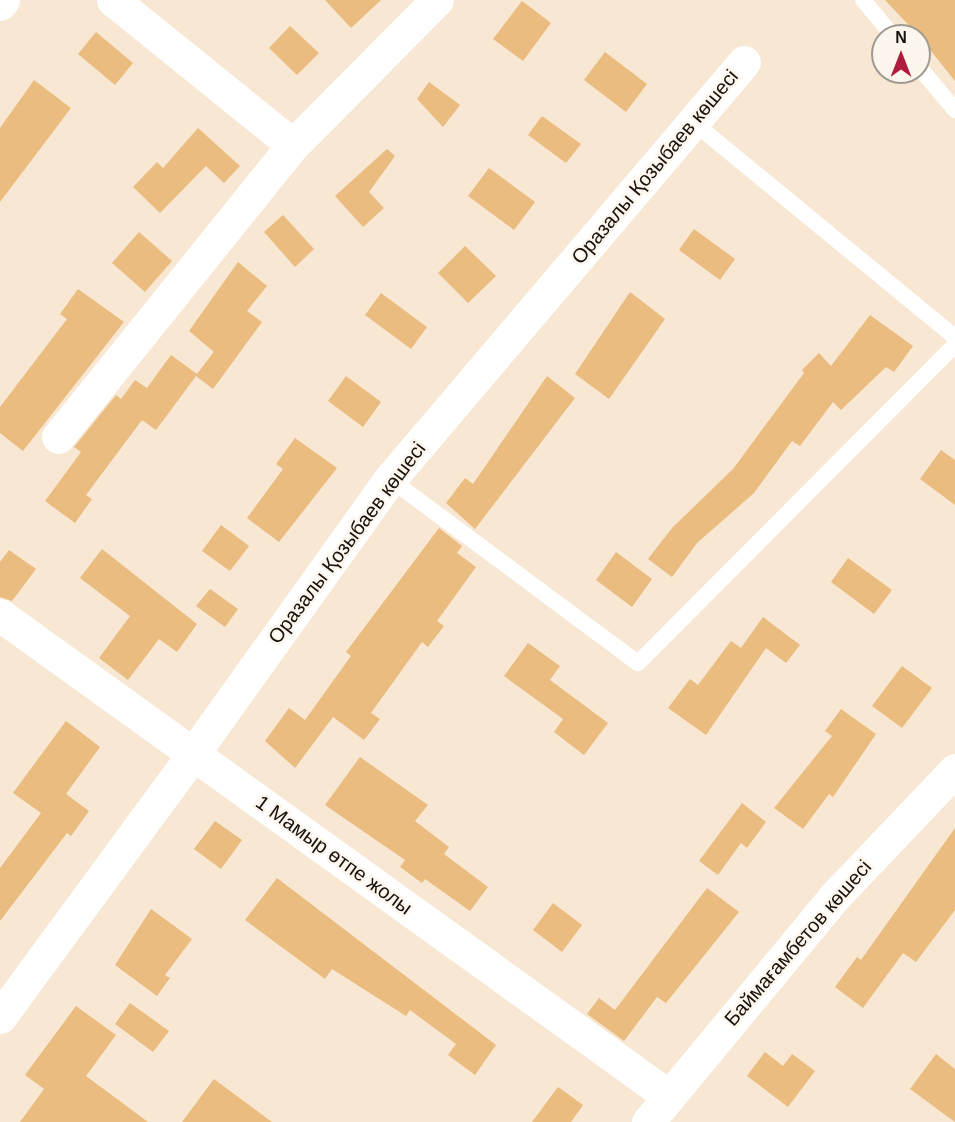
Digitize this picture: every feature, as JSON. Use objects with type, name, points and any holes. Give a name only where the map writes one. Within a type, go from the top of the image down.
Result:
[{"type":"street","points":[[0,4],[3,0]]},
{"type":"street","points":[[113,0],[293,145]]},
{"type":"street","points":[[58,437],[293,145],[437,0]]},
{"type":"street","name":"Оразалы Қозыбаев көшесі","points":[[0,1017],[193,754],[390,479],[744,62]]},
{"type":"street","name":"1 Мамыр өтпе жолы","points":[[0,615],[193,754],[660,1113]]},
{"type":"street","name":"Баймағамбетов көшесі","points":[[660,1113],[835,896],[955,770]]},
{"type":"lane","points":[[862,0],[883,24]]},
{"type":"lane","points":[[931,81],[955,110]]},
{"type":"lane","points":[[693,122],[955,337]]},
{"type":"lane","points":[[390,479],[638,663],[955,345]]},
{"type":"building","points":[[325,0],[381,0],[351,28]]},
{"type":"building","points":[[885,0],[955,0],[955,81],[931,51],[931,24],[908,24]]},
{"type":"building","points":[[522,1],[551,23],[523,61],[493,39]]},
{"type":"building","points":[[290,26],[319,53],[297,75],[269,48]]},
{"type":"building","points":[[96,32],[133,63],[115,85],[78,54]]},
{"type":"building","points":[[605,52],[647,84],[626,112],[584,80]]},
{"type":"building","points":[[34,80],[71,108],[0,202],[0,128]]},
{"type":"building","points":[[429,82],[460,105],[443,127],[417,99]]},
{"type":"building","points":[[542,116],[581,144],[566,163],[528,135]]},
{"type":"building","points":[[198,128],[240,166],[224,183],[206,166],[160,213],[133,187],[157,162],[163,168]]},
{"type":"building","points":[[387,149],[395,156],[369,192],[384,208],[363,227],[335,196]]},
{"type":"building","points":[[489,168],[535,202],[514,230],[468,196]]},
{"type":"building","points":[[283,215],[314,249],[295,267],[264,232]]},
{"type":"building","points":[[694,229],[735,259],[720,280],[679,250]]},
{"type":"building","points":[[139,232],[172,261],[145,292],[112,263]]},
{"type":"building","points":[[465,246],[496,276],[468,303],[438,273]]},
{"type":"building","points":[[238,262],[267,286],[247,311],[262,322],[213,389],[196,376],[156,430],[142,420],[86,495],[92,499],[75,523],[45,501],[81,452],[74,447],[116,395],[121,399],[135,380],[147,388],[171,355],[197,374],[214,352],[189,331]]},
{"type":"building","points":[[78,289],[124,322],[23,451],[0,433],[0,407],[67,319],[60,314]]},
{"type":"building","points":[[630,292],[665,319],[609,399],[575,374]]},
{"type":"building","points":[[381,293],[427,327],[411,349],[365,315]]},
{"type":"building","points":[[870,315],[913,346],[894,372],[886,367],[841,410],[833,402],[800,446],[792,441],[754,493],[697,543],[672,577],[648,559],[672,528],[733,469],[804,373],[802,370],[819,353],[831,366]]},
{"type":"building","points":[[346,376],[381,402],[363,427],[328,401]]},
{"type":"building","points":[[547,376],[575,398],[475,529],[446,503],[465,478],[473,484]]},
{"type":"building","points":[[295,438],[337,468],[279,542],[247,518],[283,469],[276,464]]},
{"type":"building","points":[[941,450],[955,460],[955,505],[920,479]]},
{"type":"building","points":[[221,525],[249,546],[230,571],[202,551]]},
{"type":"building","points":[[439,528],[462,546],[457,553],[476,567],[437,621],[444,626],[428,647],[422,642],[371,713],[380,719],[364,740],[333,717],[295,768],[265,741],[289,708],[305,720],[351,656],[346,652]]},
{"type":"building","points":[[102,549],[197,624],[177,652],[159,639],[128,680],[99,658],[130,616],[80,578]]},
{"type":"building","points":[[9,550],[36,569],[12,601],[0,597],[0,562]]},
{"type":"building","points":[[616,552],[652,579],[632,607],[596,580]]},
{"type":"building","points":[[848,558],[892,590],[874,614],[831,582]]},
{"type":"building","points":[[210,589],[238,609],[225,627],[196,606]]},
{"type":"building","points":[[763,617],[800,645],[786,663],[766,648],[706,735],[668,708],[690,679],[698,685],[731,641],[741,648]]},
{"type":"building","points":[[528,643],[560,666],[550,680],[608,723],[584,755],[554,732],[563,719],[504,676]]},
{"type":"building","points":[[902,666],[932,688],[902,728],[872,706]]},
{"type":"building","points":[[841,709],[876,734],[833,797],[829,794],[803,829],[774,808],[832,736],[825,731]]},
{"type":"building","points":[[66,721],[100,747],[66,794],[89,811],[71,836],[67,833],[0,921],[0,868],[41,813],[13,793]]},
{"type":"building","points":[[360,757],[428,805],[415,821],[449,847],[444,854],[488,887],[470,911],[425,879],[422,883],[400,867],[405,860],[325,805]]},
{"type":"building","points":[[742,803],[766,822],[747,848],[741,843],[718,875],[699,861]]},
{"type":"building","points":[[215,821],[242,840],[221,869],[194,849]]},
{"type":"building","points":[[955,828],[955,910],[916,962],[903,953],[863,1008],[835,987],[857,957],[861,960]]},
{"type":"building","points":[[277,878],[496,1045],[475,1075],[448,1055],[456,1044],[410,1010],[406,1016],[332,969],[325,979],[245,920]]},
{"type":"building","points":[[707,888],[739,912],[666,1003],[657,997],[624,1041],[587,1014],[599,998],[615,1010]]},
{"type":"building","points":[[553,903],[582,925],[562,952],[533,930]]},
{"type":"building","points":[[151,909],[192,939],[165,975],[170,978],[157,996],[115,965]]},
{"type":"building","points":[[130,1003],[169,1031],[153,1052],[115,1024]]},
{"type":"building","points":[[76,1006],[116,1035],[86,1076],[148,1122],[20,1122],[44,1089],[25,1075]]},
{"type":"building","points":[[765,1052],[783,1066],[792,1054],[815,1071],[788,1107],[747,1076]]},
{"type":"building","points":[[936,1054],[955,1069],[955,1122],[910,1089]]},
{"type":"building","points":[[214,1079],[272,1122],[182,1122]]},
{"type":"building","points":[[558,1087],[583,1105],[571,1122],[532,1122]]}]
